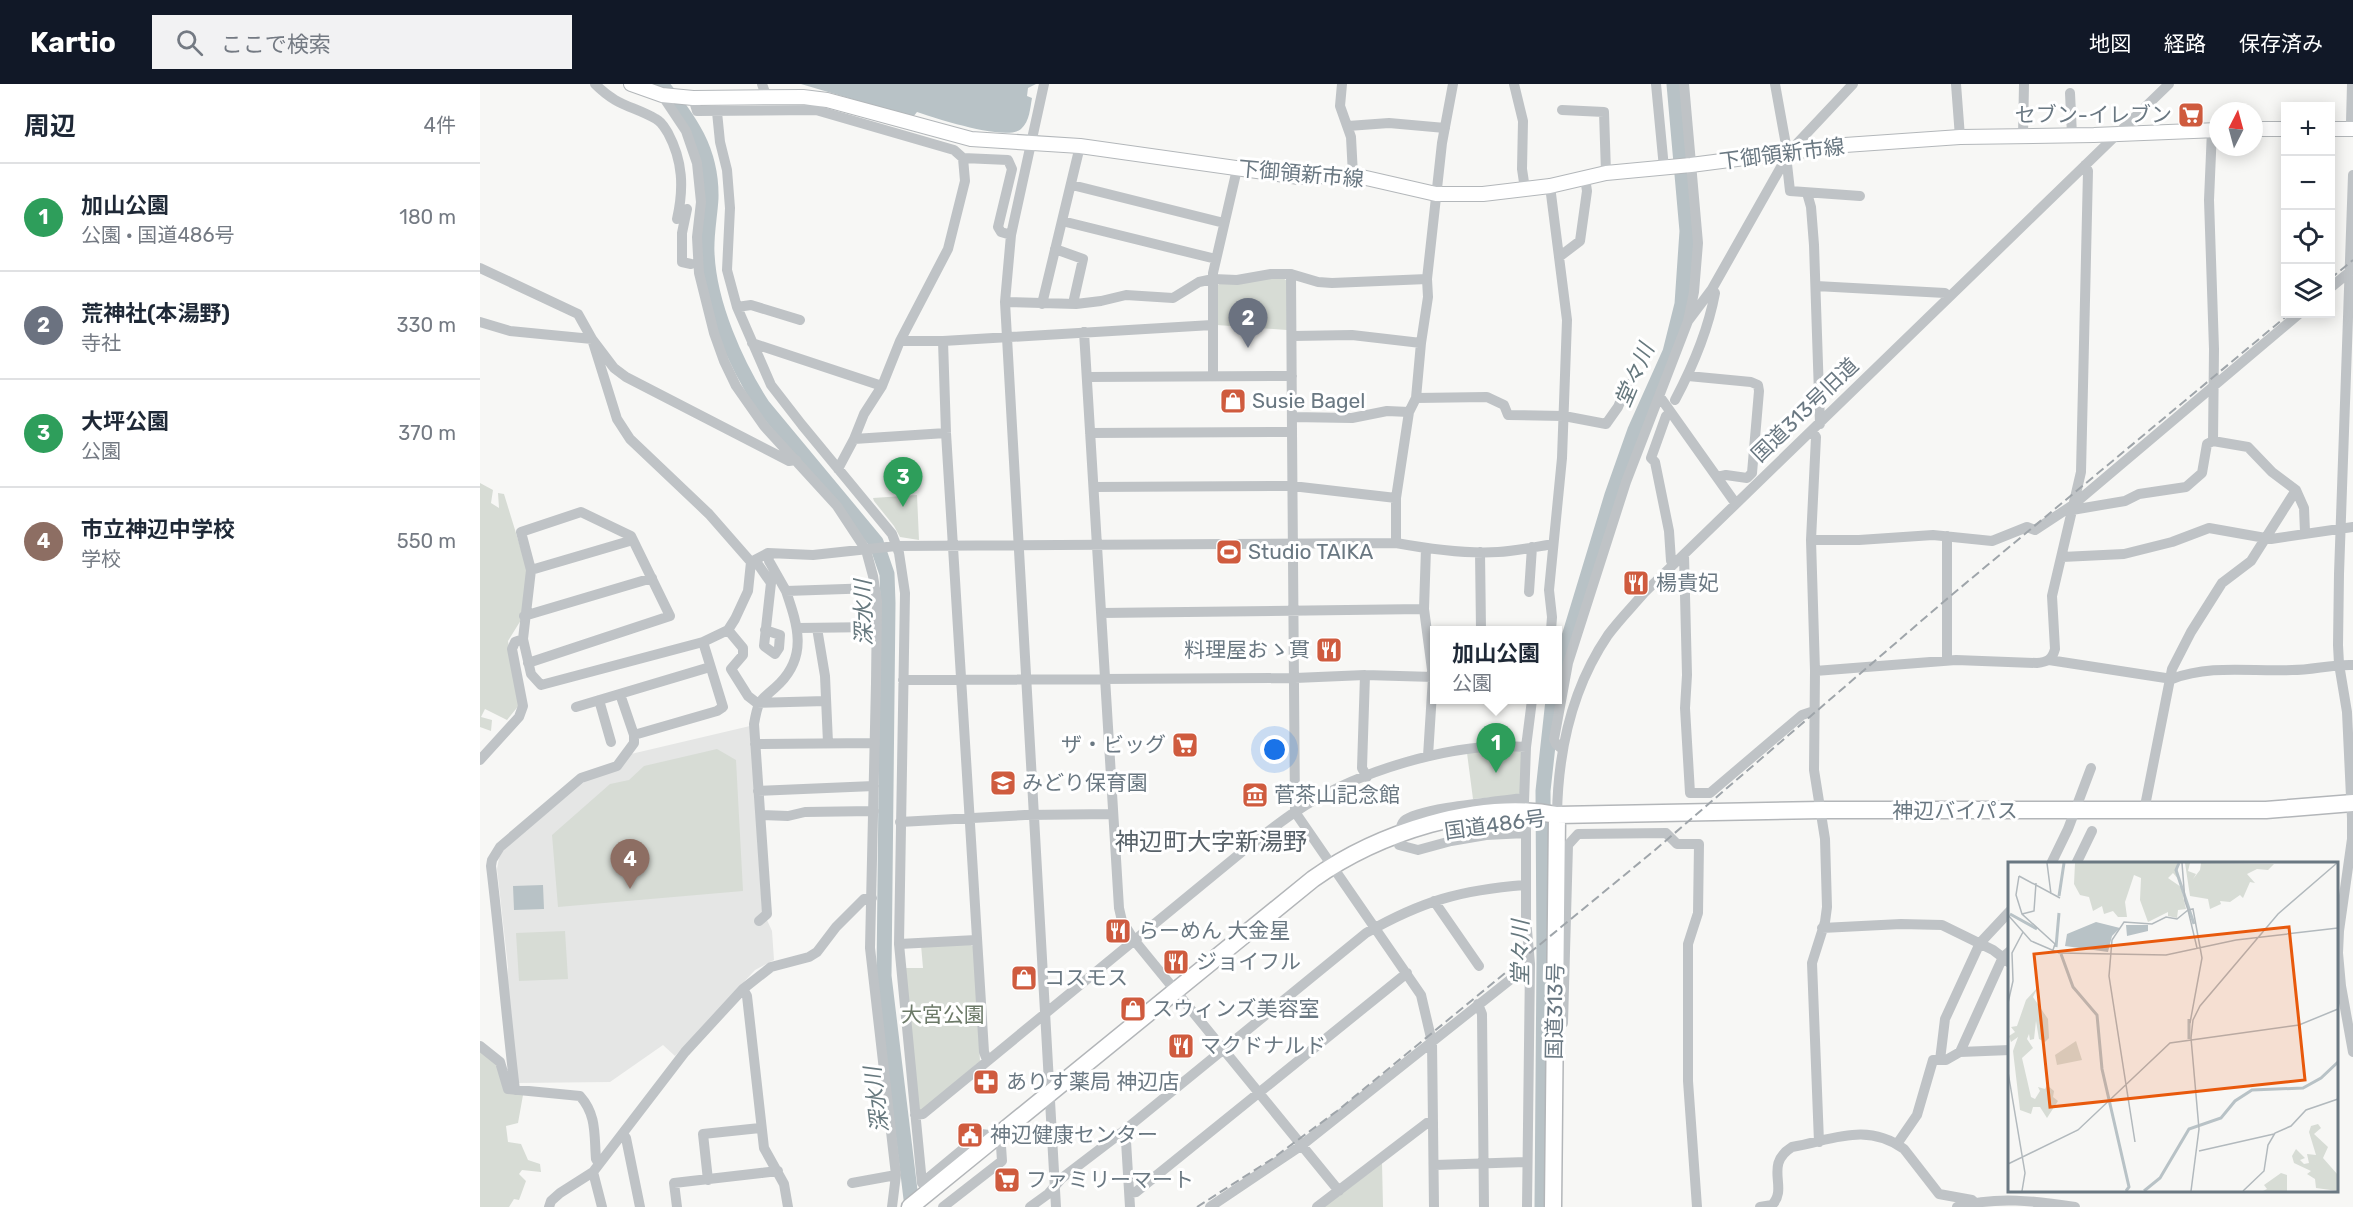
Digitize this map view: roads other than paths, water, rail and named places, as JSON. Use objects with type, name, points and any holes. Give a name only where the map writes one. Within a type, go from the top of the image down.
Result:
[{"type":"highway","name":"神辺バイパス","points":[[1536,816],[1822,810],[2266,810],[2352,803]]},
{"type":"highway","name":"国道486号","points":[[918,1204],[1335,869],[1399,839],[1446,821],[1495,812],[1536,816]]},
{"type":"highway","name":"国道313号","points":[[1536,816],[1554,1054],[1553,1207]]},
{"type":"main road","name":"下御領新市線","points":[[631,84],[662,95],[693,98],[803,97],[827,100],[954,136],[1080,146],[1299,177],[1353,175],[1436,194],[1484,194],[1550,186],[1606,173],[1960,137],[2118,135],[2209,130]]},
{"type":"main road","points":[[2263,129],[2281,129]]},
{"type":"main road","points":[[2335,129],[2353,129]]},
{"type":"street","points":[[595,84],[624,106],[657,119],[662,124],[675,146],[682,183],[677,219]]},
{"type":"street","points":[[762,84],[767,98]]},
{"type":"street","points":[[1044,84],[1011,236],[1005,302],[1056,1207]]},
{"type":"street","points":[[1342,84],[1340,106],[1351,137],[1353,175]]},
{"type":"street","points":[[1396,543],[1396,498],[1409,412],[1416,398],[1420,343],[1428,297],[1427,279],[1436,194],[1453,84]]},
{"type":"street","points":[[1514,84],[1522,121],[1522,169],[1525,189]]},
{"type":"street","points":[[1562,686],[1606,543],[1648,421],[1660,397],[1688,321],[1694,292],[1698,243],[1680,167],[1656,84]]},
{"type":"street","points":[[1680,167],[1684,84]]},
{"type":"street","points":[[1775,84],[1786,145],[1784,155],[1790,191],[1860,196]]},
{"type":"street","points":[[1688,321],[1712,289],[1784,155],[1852,84]]},
{"type":"street","points":[[1956,84],[1960,137]]},
{"type":"street","points":[[2023,136],[2024,84]]},
{"type":"street","name":"国道313号旧道","points":[[1536,816],[1562,749],[1581,687],[1609,634],[1644,593],[2169,84]]},
{"type":"street","points":[[2352,84],[2351,122],[2353,129]]},
{"type":"street","points":[[2070,93],[2072,135]]},
{"type":"street","points":[[662,95],[686,131],[697,163],[701,202],[697,242],[701,286],[714,333],[736,386],[764,426],[837,506],[869,550],[875,588],[877,627],[871,958],[896,1175],[892,1207]]},
{"type":"street","points":[[693,98],[697,111],[816,110],[954,150],[963,158],[966,167],[965,181],[948,249],[900,341],[882,386],[864,414],[838,469]]},
{"type":"street","points":[[1562,110],[1604,112],[1606,173]]},
{"type":"street","points":[[717,112],[720,142],[727,170],[730,208],[727,270],[737,308],[771,385],[838,469],[885,523],[892,534],[892,546],[899,553],[905,592],[899,944],[922,1183],[981,1134],[999,1141],[1002,1161],[943,1207]]},
{"type":"street","points":[[1348,126],[1389,123],[1445,128]]},
{"type":"street","points":[[1042,304],[1080,146]]},
{"type":"street","points":[[2213,156],[2209,200],[2214,384],[2213,441]]},
{"type":"street","points":[[963,158],[1008,160],[1012,169],[998,227],[1000,232],[1011,236]]},
{"type":"street","points":[[2049,660],[2053,657],[2055,649],[2052,596],[2081,472],[2088,171],[2085,165]]},
{"type":"street","points":[[1213,376],[1213,279],[1237,169]]},
{"type":"street","points":[[2353,175],[2341,528],[2339,664],[2347,712],[2352,839],[2338,953],[2341,986],[2353,1052]]},
{"type":"street","points":[[1559,257],[1580,241],[1587,191],[1585,178]]},
{"type":"street","points":[[682,183],[687,184],[690,192],[682,233],[685,265],[701,286]]},
{"type":"street","points":[[1072,185],[1224,223]]},
{"type":"street","points":[[1550,186],[1567,320],[1562,458],[1549,590],[1552,617],[1550,626]]},
{"type":"street","points":[[1807,193],[1812,215],[1816,286],[1816,437],[1811,540],[1815,670],[1814,770],[1822,810],[1827,907],[1812,963],[1819,1142]]},
{"type":"street","points":[[1062,221],[1216,259]]},
{"type":"street","points":[[685,265],[693,244],[697,242]]},
{"type":"street","points":[[1055,249],[1083,259],[1074,299],[1076,304]]},
{"type":"street","points":[[480,268],[578,314],[592,339],[614,368],[626,377],[789,461],[796,460]]},
{"type":"street","points":[[2335,285],[2351,271]]},
{"type":"street","points":[[1005,302],[1076,304],[1126,295],[1173,298],[1199,282],[1213,279],[1237,280],[1271,274],[1291,274],[1318,282],[1332,283],[1427,279]]},
{"type":"street","points":[[1291,274],[1295,812],[1421,995],[1429,1021],[1432,1042],[1434,1207]]},
{"type":"street","points":[[1816,286],[1945,293],[1949,297]]},
{"type":"street","points":[[1675,400],[1688,376],[1710,318],[1715,293],[1712,289]]},
{"type":"street","points":[[737,308],[751,305],[800,320]]},
{"type":"street","points":[[1811,540],[1947,536],[1992,541],[2028,527],[2036,530],[2072,507],[2294,318]]},
{"type":"street","points":[[480,322],[510,331],[592,339]]},
{"type":"street","points":[[900,341],[943,342],[1212,325]]},
{"type":"street","points":[[1084,332],[1119,908],[1122,921],[1134,940],[1339,1191]]},
{"type":"street","points":[[1293,336],[1352,335],[1420,343]]},
{"type":"street","points":[[592,339],[617,419],[630,439],[709,514],[771,582],[765,630]]},
{"type":"street","points":[[943,342],[946,434],[976,940],[984,1052],[987,1060]]},
{"type":"street","points":[[752,343],[882,386]]},
{"type":"street","points":[[1088,377],[1292,376]]},
{"type":"street","points":[[1688,376],[1751,382],[1758,385],[1752,473],[1747,478],[1726,475],[1717,477]]},
{"type":"street","points":[[1416,398],[1487,397],[1504,405],[1508,415],[1564,416],[1606,424],[1618,407],[1628,384]]},
{"type":"street","points":[[1660,397],[1736,504]]},
{"type":"street","points":[[1292,417],[1352,418],[1387,411],[1409,412]]},
{"type":"street","points":[[1666,416],[1651,458],[1655,462],[1669,531],[1671,561],[1674,564]]},
{"type":"street","points":[[1090,433],[1292,432]]},
{"type":"street","points":[[854,439],[946,434]]},
{"type":"street","points":[[2072,507],[2125,501],[2139,494],[2186,487],[2202,473],[2207,444],[2213,441],[2248,447],[2272,472],[2295,490],[2304,508],[2305,532]]},
{"type":"street","points":[[1094,488],[1292,486],[1396,498]]},
{"type":"street","points":[[2144,811],[2172,679],[2172,669],[2181,649],[2222,583],[2251,561],[2295,490]]},
{"type":"street","points":[[528,663],[670,616],[631,536],[581,512],[521,532],[531,570],[523,639],[528,663],[531,674],[541,685],[547,686],[703,642],[728,630],[743,606],[753,561]]},
{"type":"street","points":[[2062,557],[2124,554],[2172,542],[2209,528],[2267,538],[2353,527]]},
{"type":"street","points":[[1947,536],[1947,660]]},
{"type":"street","points":[[531,570],[633,540]]},
{"type":"street","points":[[753,561],[768,553],[813,555],[892,546],[1396,543],[1426,548],[1501,552],[1553,544]]},
{"type":"street","points":[[1529,592],[1532,547]]},
{"type":"street","points":[[1426,548],[1424,609],[1430,650]]},
{"type":"street","points":[[1480,552],[1481,626]]},
{"type":"street","points":[[759,921],[764,920],[767,914],[754,724],[757,703],[781,682],[791,668],[796,657],[798,628],[786,591],[769,561],[768,553]]},
{"type":"street","points":[[1684,555],[1687,675],[1685,708],[1690,793],[1710,794],[1802,715],[1814,711]]},
{"type":"street","points":[[524,616],[652,578]]},
{"type":"street","points":[[786,591],[875,588]]},
{"type":"street","points":[[1101,613],[1424,609]]},
{"type":"street","points":[[798,628],[877,627]]},
{"type":"street","points":[[817,628],[825,676],[828,743]]},
{"type":"street","points":[[728,630],[743,648],[743,655],[731,669],[748,696],[757,703],[826,701]]},
{"type":"street","points":[[480,760],[519,717],[523,706],[512,649],[515,642],[523,639]]},
{"type":"street","points":[[634,735],[717,711],[723,707],[703,642]]},
{"type":"street","points":[[1815,670],[1947,660],[1978,659],[2037,663],[2049,660],[2172,679],[2182,675],[2220,669],[2294,670],[2339,664],[2353,665]]},
{"type":"street","points":[[576,707],[710,667]]},
{"type":"street","points":[[903,680],[1295,678],[1365,675],[1430,677]]},
{"type":"street","points":[[1365,675],[1362,768],[1367,777]]},
{"type":"street","points":[[515,1090],[492,860],[500,847],[581,778],[617,766],[634,743],[634,735],[620,694]]},
{"type":"street","points":[[599,700],[611,742]]},
{"type":"street","points":[[1428,756],[1432,704]]},
{"type":"street","points":[[1527,1207],[1530,964],[1525,885],[1536,816],[1526,747],[1531,704]]},
{"type":"street","points":[[1558,704],[1554,739],[1562,749]]},
{"type":"street","points":[[755,744],[875,742]]},
{"type":"street","points":[[915,1115],[923,1114],[1243,851],[1295,812],[1329,793],[1367,777],[1428,756],[1453,751],[1526,747]]},
{"type":"street","points":[[2052,862],[2091,768]]},
{"type":"street","points":[[758,791],[874,786]]},
{"type":"street","points":[[761,815],[788,816],[805,812],[874,811]]},
{"type":"street","points":[[900,822],[1034,815],[1113,814]]},
{"type":"street","points":[[1399,839],[1418,850],[1463,839],[1536,816]]},
{"type":"street","points":[[2077,862],[2092,831]]},
{"type":"street","points":[[1554,1054],[1562,1033],[1568,845],[1578,834],[1666,834],[1677,844],[1699,844],[1698,913],[1688,944],[1688,1081],[1697,1207]]},
{"type":"street","points":[[1030,1207],[1062,1178],[1121,1133],[1223,1048],[1376,928],[1402,913],[1455,894],[1525,885]]},
{"type":"street","points":[[549,1207],[560,1193],[596,1168],[685,1052],[743,989],[771,967],[809,957],[817,952],[836,927],[864,899],[872,898]]},
{"type":"street","points":[[1434,901],[1479,966]]},
{"type":"street","points":[[1940,1060],[1945,1019],[1980,943],[2008,913]]},
{"type":"street","points":[[1822,928],[1901,924],[1942,925],[2007,957],[1960,1052]]},
{"type":"street","points":[[899,944],[976,940]]},
{"type":"street","points":[[1210,1207],[1302,1145],[1530,964]]},
{"type":"street","points":[[1130,1193],[1136,1192],[1407,973]]},
{"type":"street","points":[[743,989],[747,996],[764,1148],[784,1184],[788,1207]]},
{"type":"street","points":[[1478,1004],[1482,1014],[1484,1207]]},
{"type":"street","points":[[480,1046],[500,1062],[508,1089],[580,1096],[589,1107],[593,1119],[596,1168],[602,1207]]},
{"type":"street","points":[[1897,1144],[1917,1115],[1933,1060],[1946,1060],[1960,1052],[2008,1050]]},
{"type":"street","points":[[1317,1207],[1427,1123],[1432,1122]]},
{"type":"street","points":[[708,1180],[703,1134],[760,1128]]},
{"type":"street","points":[[1121,1133],[1126,1141],[1130,1207]]},
{"type":"street","points":[[1768,1206],[1777,1197],[1776,1164],[1782,1153],[1792,1147],[1864,1133],[1897,1144],[1904,1149],[1939,1194],[1972,1200],[1975,1203]]},
{"type":"street","points":[[623,1134],[626,1138],[640,1207]]},
{"type":"street","points":[[1435,1165],[1527,1162]]},
{"type":"street","points":[[677,1207],[674,1184],[778,1171]]},
{"type":"street","points":[[852,1183],[896,1175]]},
{"type":"street","points":[[1957,1207],[1975,1203],[2013,1203],[2034,1200],[2075,1207]]},
{"type":"waterway","name":"深水川","points":[[661,84],[697,136],[708,165],[711,198],[707,246],[709,273],[718,313],[734,353],[763,406],[876,542],[887,574],[884,976],[912,1207]]},
{"type":"waterway","name":"堂々川","points":[[1562,660],[1612,495],[1635,430],[1670,352],[1682,304],[1687,231],[1674,84]]},
{"type":"waterway","name":"堂々川","points":[[1542,1207],[1543,791],[1553,704]]},
{"type":"railway","points":[[2335,275],[2353,260]]},
{"type":"railway","points":[[1197,1207],[1272,1159],[1337,1111],[1655,850],[1948,598],[2284,318]]},
{"type":"place","name":"セブン-イレブン","points":[[2191,115]]},
{"type":"place","name":"荒神社(本湯野)","points":[[1248,348]]},
{"type":"place","name":"Susie Bagel","points":[[1233,401]]},
{"type":"place","name":"大坪公園","points":[[903,507]]},
{"type":"place","name":"Studio TAIKA","points":[[1229,552]]},
{"type":"place","name":"楊貴妃","points":[[1636,583]]},
{"type":"place","name":"料理屋おゝ貫","points":[[1329,650]]},
{"type":"place","name":"ザ・ビッグ","points":[[1185,745]]},
{"type":"place","name":"加山公園","points":[[1496,773]]},
{"type":"place","name":"みどり保育園","points":[[1003,783]]},
{"type":"place","name":"菅茶山記念館","points":[[1255,795]]},
{"type":"place","name":"市立神辺中学校","points":[[630,889]]},
{"type":"place","name":"らーめん 大金星","points":[[1118,931]]},
{"type":"place","name":"ジョイフル","points":[[1176,962]]},
{"type":"place","name":"コスモス","points":[[1024,978]]},
{"type":"place","name":"スウィンズ美容室","points":[[1133,1009]]},
{"type":"place","name":"マクドナルド","points":[[1181,1046]]},
{"type":"place","name":"ありす薬局 神辺店","points":[[986,1082]]},
{"type":"place","name":"神辺健康センター","points":[[970,1135]]},
{"type":"place","name":"ファミリーマート","points":[[1007,1180]]},
{"type":"district","name":"神辺町大字新湯野","points":[[1211,842]]},
{"type":"park label","name":"大宮公園","points":[[943,1015]]}]
